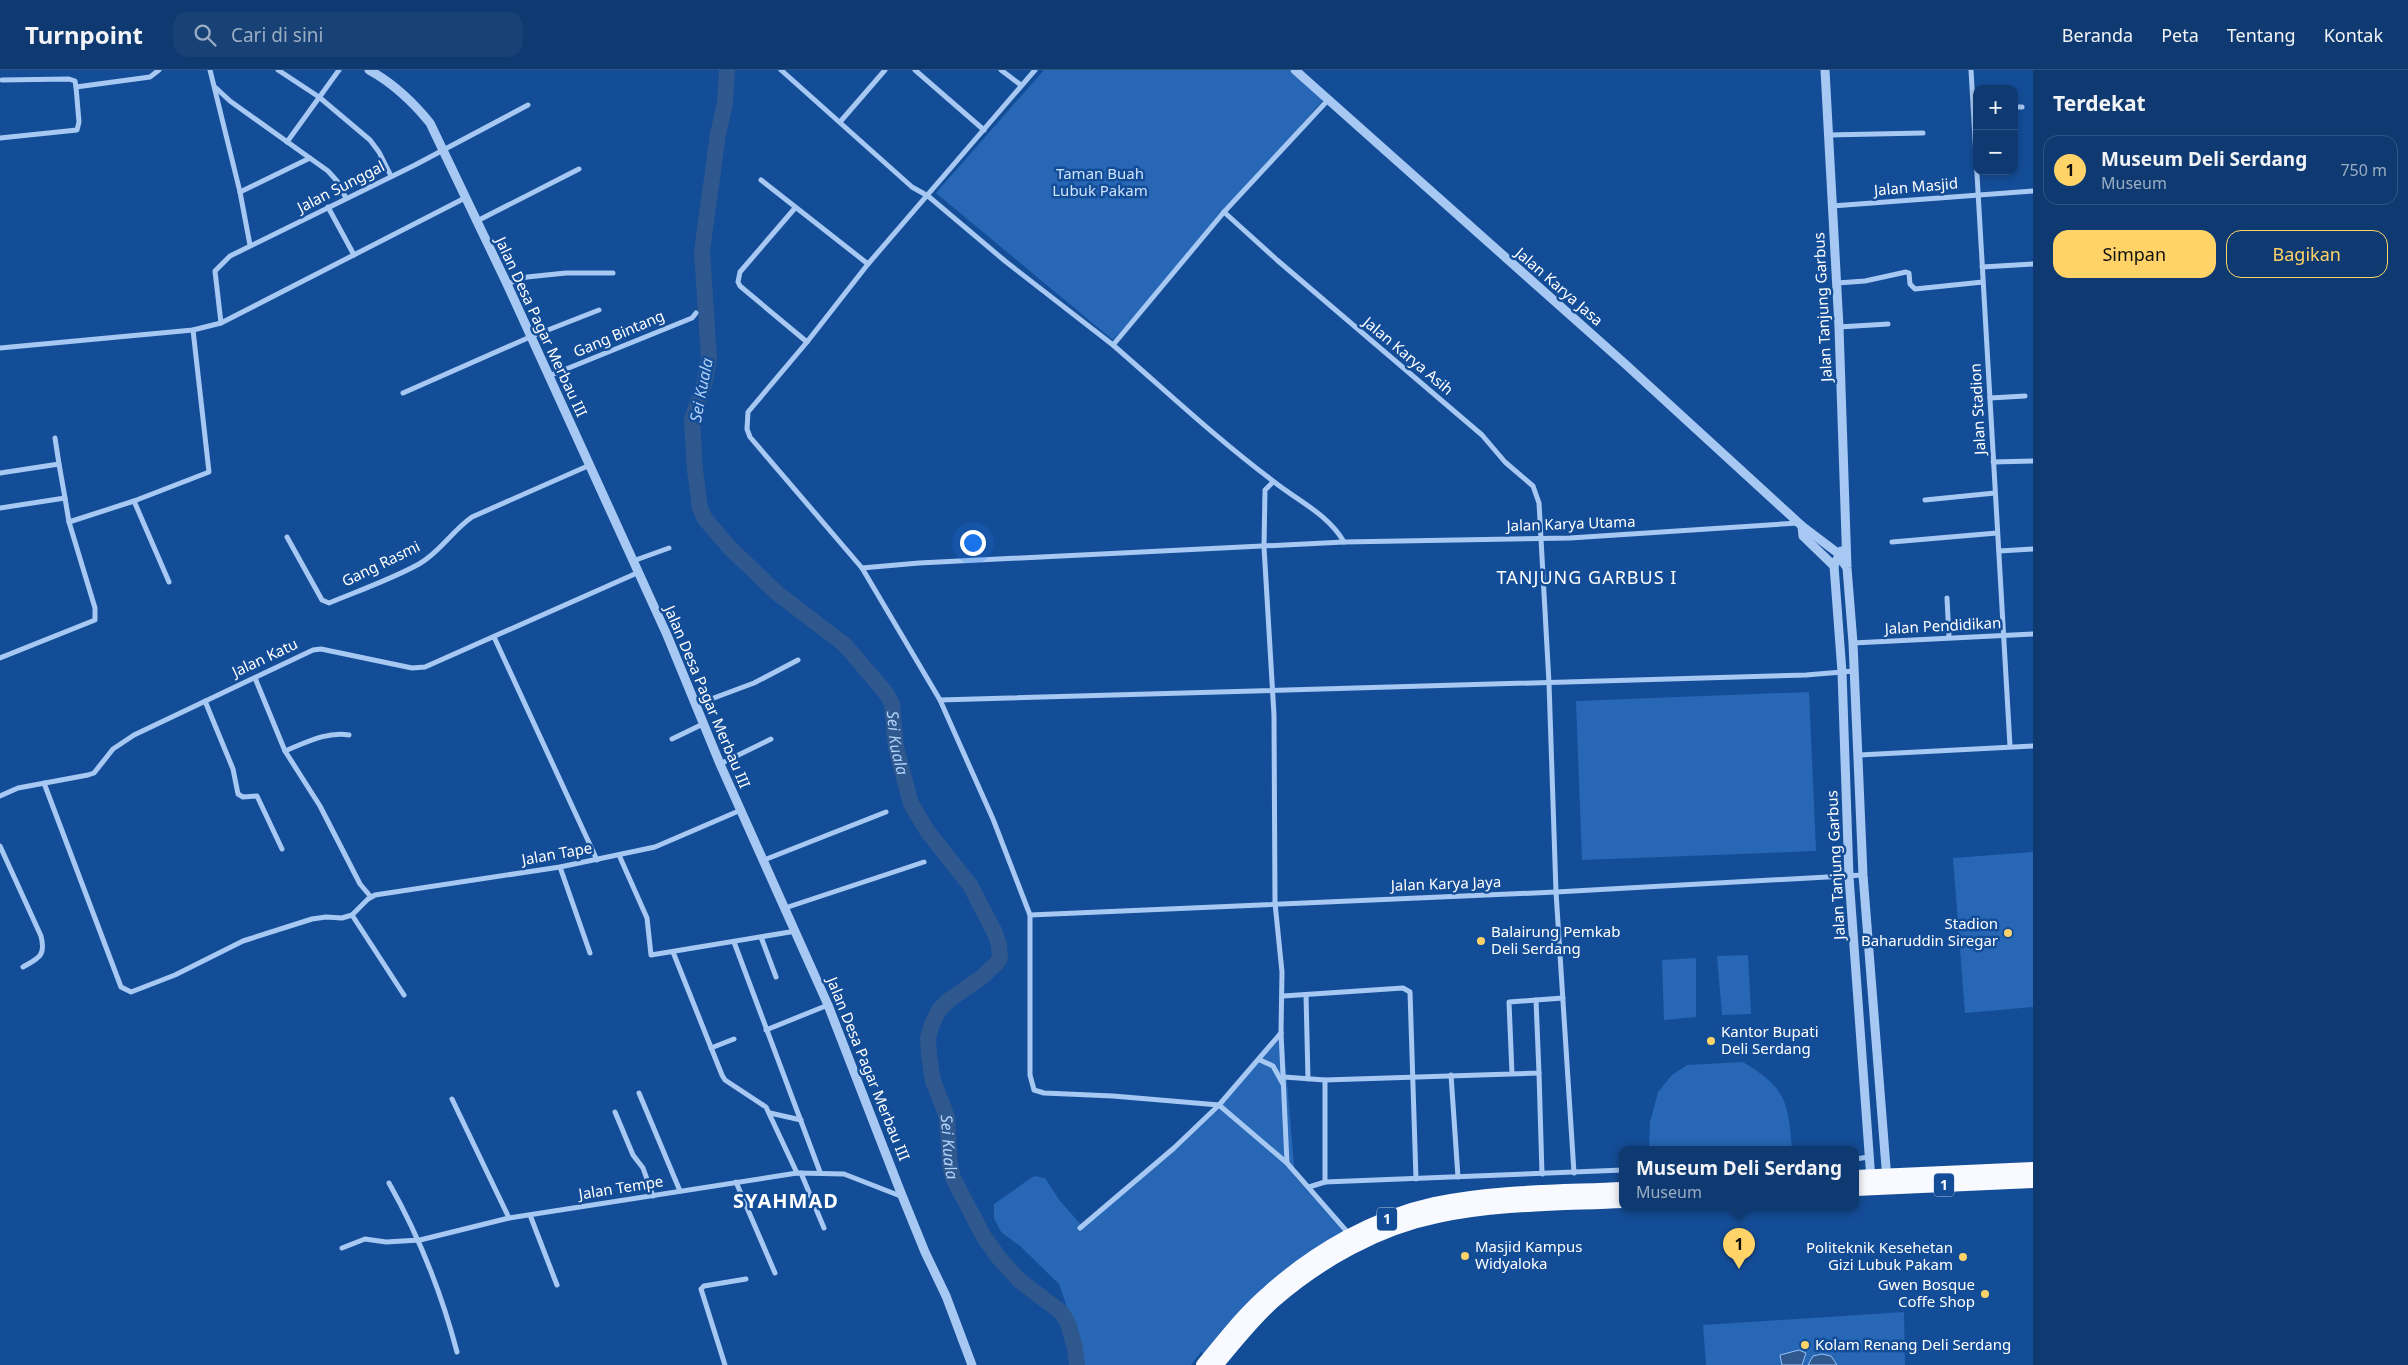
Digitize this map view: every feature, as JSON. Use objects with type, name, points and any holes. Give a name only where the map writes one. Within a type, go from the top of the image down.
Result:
[{"type":"highway","name":"1","points":[[1859,1187],[1871,1182],[2033,1169]]},
{"type":"highway","name":"1","points":[[1859,1178],[1871,1182]]},
{"type":"highway","name":"1","points":[[1888,1181],[2033,1181]]},
{"type":"highway","name":"1","points":[[1203,1365],[1268,1292],[1295,1270],[1351,1236],[1389,1218],[1453,1201],[1508,1195],[1619,1188]]},
{"type":"highway","name":"1","points":[[1216,1365],[1258,1317],[1300,1280],[1357,1245],[1394,1229],[1438,1216],[1483,1209],[1619,1200]]},
{"type":"street","points":[[76,87],[150,77],[159,70]]},
{"type":"street","points":[[210,70],[240,192],[250,245]]},
{"type":"street","points":[[278,70],[319,97],[370,140],[379,152],[391,176]]},
{"type":"street","points":[[287,142],[339,70]]},
{"type":"street","name":"Jalan Desa Pagar Merbau III","points":[[369,70],[383,75],[415,105],[430,123],[507,284],[637,573],[667,635],[720,764],[828,1005],[902,1195],[925,1252],[946,1296],[972,1365]]},
{"type":"street","points":[[781,70],[912,187],[928,196],[1005,261],[1113,345],[1274,482],[1305,503],[1336,528],[1344,542]]},
{"type":"street","points":[[840,122],[885,70]]},
{"type":"street","points":[[915,70],[984,130]]},
{"type":"street","points":[[1001,70],[1022,85]]},
{"type":"street","points":[[1035,70],[868,264],[807,342],[748,412],[746,429],[750,437],[862,568],[940,700],[993,820],[1030,915],[1030,1075],[1034,1090],[1044,1093],[1113,1096],[1219,1105],[1287,1163],[1351,1236]]},
{"type":"street","name":"Jalan Karya Jasa","points":[[1295,70],[1629,367],[1800,525],[1839,554],[1847,568]]},
{"type":"street","name":"Jalan Tanjung Garbus","points":[[1825,70],[1831,206],[1837,284],[1847,568],[1859,755],[1863,875],[1888,1181]]},
{"type":"street","name":"Jalan Stadion","points":[[1971,70],[1973,90]]},
{"type":"street","points":[[0,138],[77,130],[79,122],[75,81],[69,79],[2,80]]},
{"type":"street","points":[[215,87],[230,101],[333,175],[346,198]]},
{"type":"street","points":[[1113,345],[1224,212],[1328,100]]},
{"type":"street","name":"Jalan Sunggal","points":[[221,323],[215,271],[230,256],[528,105]]},
{"type":"street","name":"Jalan Stadion","points":[[1976,130],[1996,533],[2010,746]]},
{"type":"street","points":[[1828,135],[1923,133]]},
{"type":"street","points":[[240,192],[310,158]]},
{"type":"street","points":[[476,221],[579,169]]},
{"type":"street","points":[[761,180],[868,264]]},
{"type":"street","name":"Jalan Masjid","points":[[1831,206],[2033,191]]},
{"type":"street","points":[[0,348],[193,330],[221,323],[465,198]]},
{"type":"street","points":[[328,207],[354,255]]},
{"type":"street","points":[[795,208],[740,272],[738,282],[740,286],[807,342]]},
{"type":"street","name":"Jalan Karya Asih","points":[[1224,212],[1277,260],[1482,435],[1505,462],[1533,486],[1539,503],[1549,682],[1556,892],[1574,1172]]},
{"type":"street","points":[[1982,267],[2033,264]]},
{"type":"street","points":[[507,284],[527,277],[566,272],[613,272]]},
{"type":"street","points":[[1837,284],[1865,281],[1906,272],[1909,273],[1911,288],[1915,289],[1983,282]]},
{"type":"street","points":[[403,394],[530,337],[599,310]]},
{"type":"street","name":"Gang Bintang","points":[[549,376],[692,318],[696,313]]},
{"type":"street","points":[[1839,327],[1888,324]]},
{"type":"street","points":[[69,522],[134,501],[209,472],[193,330]]},
{"type":"street","points":[[1990,398],[2025,396]]},
{"type":"street","points":[[0,658],[95,620],[96,613],[69,522],[55,438]]},
{"type":"street","points":[[1993,462],[2033,461]]},
{"type":"street","points":[[0,473],[59,464]]},
{"type":"street","name":"Gang Rasmi","points":[[288,537],[322,600],[329,603],[419,563],[437,550],[459,526],[472,517],[590,465]]},
{"type":"street","points":[[1274,482],[1265,490],[1264,547],[1273,691],[1275,903],[1283,996],[1281,1032],[1287,1163]]},
{"type":"street","points":[[1925,500],[1995,493]]},
{"type":"street","points":[[0,508],[64,498]]},
{"type":"street","points":[[134,501],[169,582]]},
{"type":"street","name":"Jalan Karya Jasa","points":[[1800,525],[1803,536],[1834,566]]},
{"type":"street","name":"Jalan Karya Utama","points":[[862,568],[919,563],[1344,542],[1540,539],[1800,525]]},
{"type":"street","points":[[1892,542],[1996,533]]},
{"type":"street","name":"Jalan Tanjung Garbus","points":[[1846,542],[1834,566],[1842,672],[1849,877],[1871,1182]]},
{"type":"street","points":[[633,561],[669,548]]},
{"type":"street","points":[[1998,550],[2033,549]]},
{"type":"street","name":"Jalan Katu","points":[[0,796],[18,788],[88,775],[113,750],[134,735],[312,650],[321,649],[419,668],[435,664],[637,573]]},
{"type":"street","points":[[1947,598],[1949,636]]},
{"type":"street","name":"Jalan Pendidikan","points":[[1853,643],[1949,636],[2033,634]]},
{"type":"street","points":[[494,637],[597,860]]},
{"type":"street","points":[[696,705],[754,683],[798,660]]},
{"type":"street","points":[[940,700],[1806,675],[1854,671]]},
{"type":"street","points":[[44,783],[121,987],[124,990],[135,991],[175,975],[243,941],[288,926],[319,918],[342,918],[352,915],[369,898],[320,806],[285,751],[255,678]]},
{"type":"street","points":[[205,701],[232,769],[238,794],[243,797],[257,796],[282,849]]},
{"type":"street","points":[[672,740],[703,724]]},
{"type":"street","points":[[285,751],[339,733],[348,735]]},
{"type":"street","points":[[720,764],[771,739]]},
{"type":"street","points":[[1859,755],[2033,746]]},
{"type":"street","name":"Jalan Tape","points":[[369,898],[560,867],[656,847],[741,810]]},
{"type":"street","points":[[764,860],[886,812]]},
{"type":"street","points":[[0,846],[41,936],[43,947],[39,958],[23,967]]},
{"type":"street","points":[[618,855],[647,918],[650,953],[653,955],[796,931]]},
{"type":"street","points":[[785,908],[924,862]]},
{"type":"street","points":[[560,867],[590,953]]},
{"type":"street","name":"Jalan Karya Jaya","points":[[1030,915],[1556,892],[1863,875]]},
{"type":"street","points":[[352,915],[404,995]]},
{"type":"street","points":[[761,937],[776,977]]},
{"type":"street","points":[[734,942],[820,1172]]},
{"type":"street","points":[[673,952],[725,1080],[764,1105],[799,1173],[824,1228]]},
{"type":"street","points":[[1283,996],[1408,989],[1410,992],[1414,1077],[1416,1179]]},
{"type":"street","points":[[1306,995],[1308,1079]]},
{"type":"street","points":[[1512,1074],[1509,1002],[1563,998]]},
{"type":"street","points":[[1536,1000],[1542,1174]]},
{"type":"street","points":[[766,1030],[828,1005]]},
{"type":"street","points":[[1080,1228],[1174,1148],[1219,1105],[1260,1060],[1281,1032]]},
{"type":"street","points":[[711,1048],[734,1039]]},
{"type":"street","points":[[1260,1060],[1273,1066],[1284,1086]]},
{"type":"street","points":[[1284,1077],[1325,1080],[1539,1073]]},
{"type":"street","points":[[1451,1076],[1458,1177]]},
{"type":"street","points":[[1325,1080],[1325,1182]]},
{"type":"street","points":[[639,1093],[680,1191]]},
{"type":"street","points":[[452,1099],[509,1218]]},
{"type":"street","points":[[615,1112],[633,1155],[643,1168],[653,1196]]},
{"type":"street","points":[[770,1114],[802,1122]]},
{"type":"street","points":[[1859,1158],[1869,1157]]},
{"type":"street","points":[[1309,1187],[1325,1182],[1619,1170]]},
{"type":"street","name":"Jalan Tempe","points":[[342,1248],[370,1238],[386,1242],[420,1240],[509,1218],[799,1173],[844,1174],[902,1195]]},
{"type":"street","points":[[736,1182],[775,1273]]},
{"type":"street","points":[[389,1183],[420,1240],[445,1307],[457,1352]]},
{"type":"street","points":[[530,1215],[557,1285]]},
{"type":"street","points":[[725,1365],[702,1289],[704,1286],[746,1279]]},
{"type":"green space","name":"Taman Buah Lubuk Pakam","points":[[1044,70],[1289,70],[1323,100],[1113,340],[936,193]]},
{"type":"green space","points":[[1809,692],[1816,851],[1582,860],[1576,701]]},
{"type":"green space","points":[[2033,852],[2033,1007],[1965,1013],[1953,858]]},
{"type":"green space","points":[[1748,955],[1751,1014],[1722,1015],[1717,956]]},
{"type":"green space","points":[[1696,958],[1696,1017],[1664,1020],[1662,960]]},
{"type":"green space","points":[[1283,1034],[1295,1177],[1346,1235],[1207,1356],[1201,1352],[1191,1365],[1081,1365],[1067,1307],[1059,1284],[1020,1246],[1001,1232],[994,1218],[994,1204],[1034,1176],[1045,1178],[1060,1201],[1084,1228],[1218,1109]]},
{"type":"green space","points":[[1743,1062],[1757,1071],[1776,1088],[1782,1097],[1789,1119],[1792,1146],[1649,1146],[1650,1122],[1658,1092],[1672,1075],[1687,1065]]},
{"type":"green space","name":"Kolam Renang Deli Serdang","points":[[1904,1312],[1905,1365],[1706,1365],[1703,1325]]},
{"type":"shaded area","points":[[1799,1350],[1806,1353],[1802,1365],[1782,1365],[1780,1355]]},
{"type":"shaded area","points":[[1822,1354],[1831,1356],[1837,1365],[1808,1365],[1813,1356]]},
{"type":"waterway","name":"Sei Kuala","points":[[727,70],[725,103],[718,134],[702,251],[709,358],[705,381],[692,419],[695,471],[700,508],[705,519],[730,548],[777,593],[845,645],[886,693],[892,704],[896,747],[911,804],[928,832],[970,885],[995,933],[999,945],[1000,958],[996,964],[982,977],[949,1000],[939,1010],[932,1024],[928,1038],[933,1081],[947,1117],[950,1165],[953,1178],[984,1237],[999,1258],[1020,1281],[1061,1312],[1068,1323],[1075,1348],[1077,1365]]},
{"type":"place","name":"Stadion Baharuddin Siregar","points":[[2008,933]]},
{"type":"place","name":"Balairung Pemkab Deli Serdang","points":[[1481,941]]},
{"type":"place","name":"Kantor Bupati Deli Serdang","points":[[1711,1041]]},
{"type":"place","name":"Masjid Kampus Widyaloka","points":[[1465,1256]]},
{"type":"place","name":"Politeknik Kesehetan Gizi Lubuk Pakam","points":[[1963,1257]]},
{"type":"place","name":"Museum Deli Serdang","points":[[1739,1269]]},
{"type":"place","name":"Gwen Bosque Coffe Shop","points":[[1985,1294]]},
{"type":"place","name":"Kolam Renang Deli Serdang","points":[[1805,1345]]},
{"type":"district","name":"TANJUNG GARBUS I","points":[[1587,578]]},
{"type":"district","name":"SYAHMAD","points":[[786,1201]]}]
